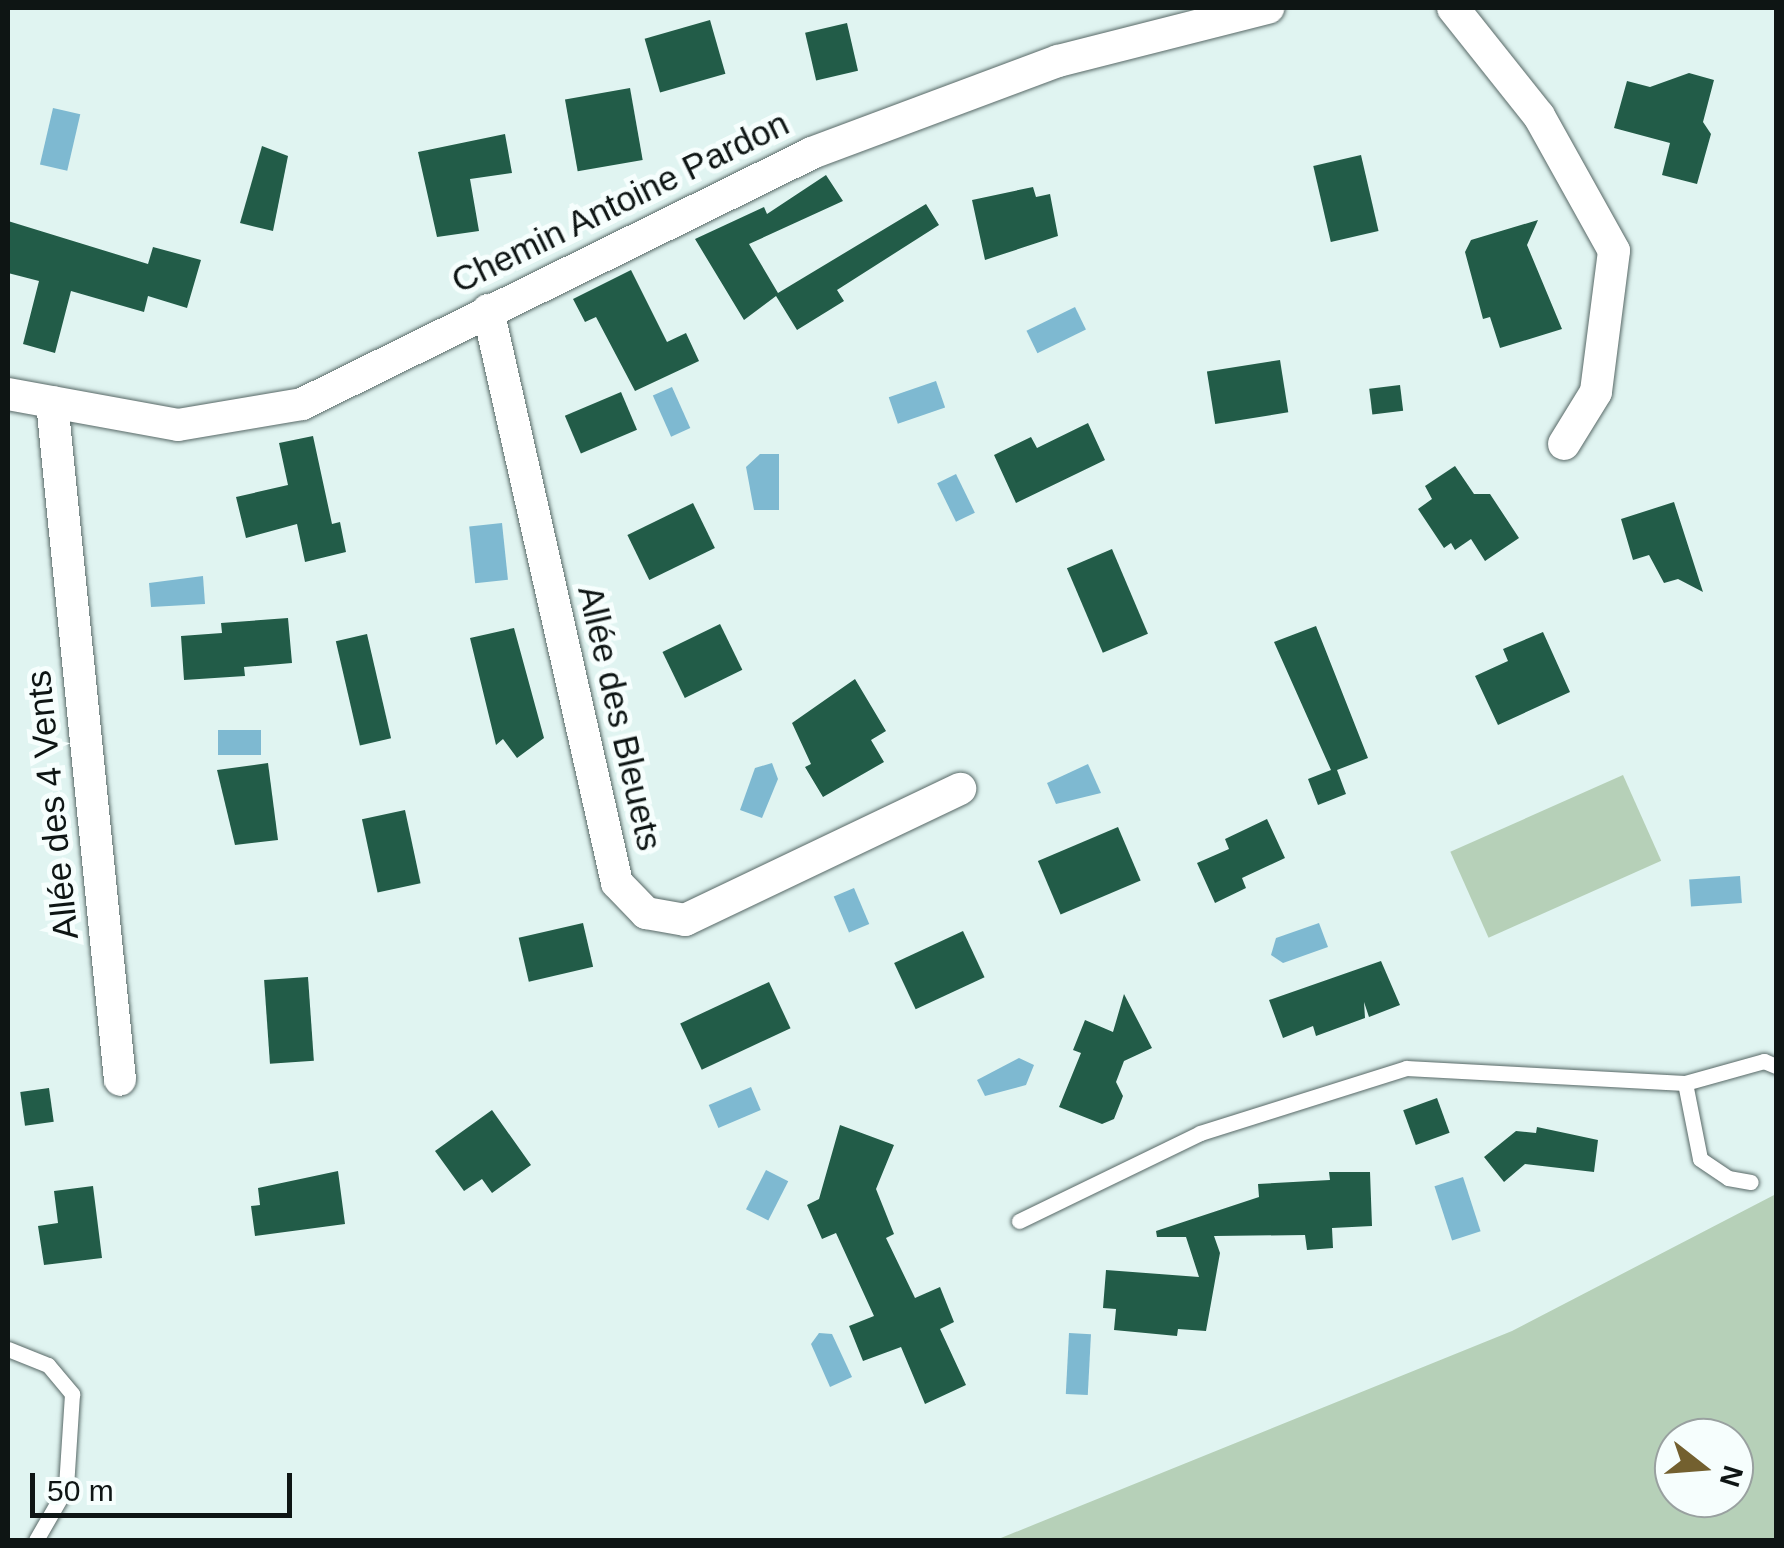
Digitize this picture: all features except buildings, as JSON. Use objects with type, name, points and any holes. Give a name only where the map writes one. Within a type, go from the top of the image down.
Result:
[{"type":"street","name":"Chemin Antoine Pardon","points":[[8,394],[178,425],[302,404],[812,153],[1058,61],[1268,8]]},
{"type":"street","points":[[1453,8],[1538,116],[1614,251],[1596,392],[1564,444]]},
{"type":"street","name":"Allée des Bleuets","points":[[488,310],[616,883],[646,913],[685,920],[960,789]]},
{"type":"street","name":"Allée des 4 Vents","points":[[52,402],[120,1080]]},
{"type":"lane","points":[[1018,1220],[1200,1132],[1406,1068],[1685,1082],[1764,1061],[1776,1066]]},
{"type":"lane","points":[[1685,1082],[1700,1158],[1728,1178],[1751,1182]]},
{"type":"lane","points":[[8,1349],[48,1365],[72,1394],[66,1488],[36,1540]]},
{"type":"green space","points":[[1623,775],[1661,861],[1489,938],[1450,852]]},
{"type":"green space","points":[[1776,1194],[1776,1540],[996,1540],[1512,1331]]},
{"type":"water","points":[[53,108],[80,114],[67,171],[40,165]]},
{"type":"water","points":[[1075,307],[1086,329],[1037,353],[1026,331]]},
{"type":"water","points":[[936,381],[945,407],[898,424],[889,397]]},
{"type":"water","points":[[672,387],[690,428],[671,437],[653,396]]},
{"type":"water","points":[[760,454],[779,454],[779,510],[754,510],[746,467]]},
{"type":"water","points":[[956,474],[975,513],[956,522],[937,483]]},
{"type":"water","points":[[502,523],[508,580],[475,583],[469,526]]},
{"type":"water","points":[[203,576],[205,604],[151,607],[149,583]]},
{"type":"water","points":[[218,730],[261,730],[261,755],[218,755]]},
{"type":"water","points":[[772,763],[778,779],[762,818],[740,810],[755,768]]},
{"type":"water","points":[[1088,764],[1101,793],[1056,804],[1047,783]]},
{"type":"water","points":[[1740,876],[1742,903],[1691,906],[1689,880]]},
{"type":"water","points":[[854,888],[869,924],[849,932],[834,897]]},
{"type":"water","points":[[1319,923],[1328,947],[1283,963],[1271,955],[1276,938]]},
{"type":"water","points":[[1019,1058],[1034,1065],[1026,1085],[985,1096],[977,1080]]},
{"type":"water","points":[[751,1087],[761,1110],[718,1128],[709,1105]]},
{"type":"water","points":[[766,1170],[788,1181],[768,1221],[746,1209]]},
{"type":"water","points":[[1463,1177],[1481,1231],[1452,1240],[1434,1186]]},
{"type":"water","points":[[819,1333],[832,1334],[852,1377],[830,1387],[811,1344]]},
{"type":"water","points":[[1069,1333],[1091,1334],[1088,1395],[1066,1394]]}]
